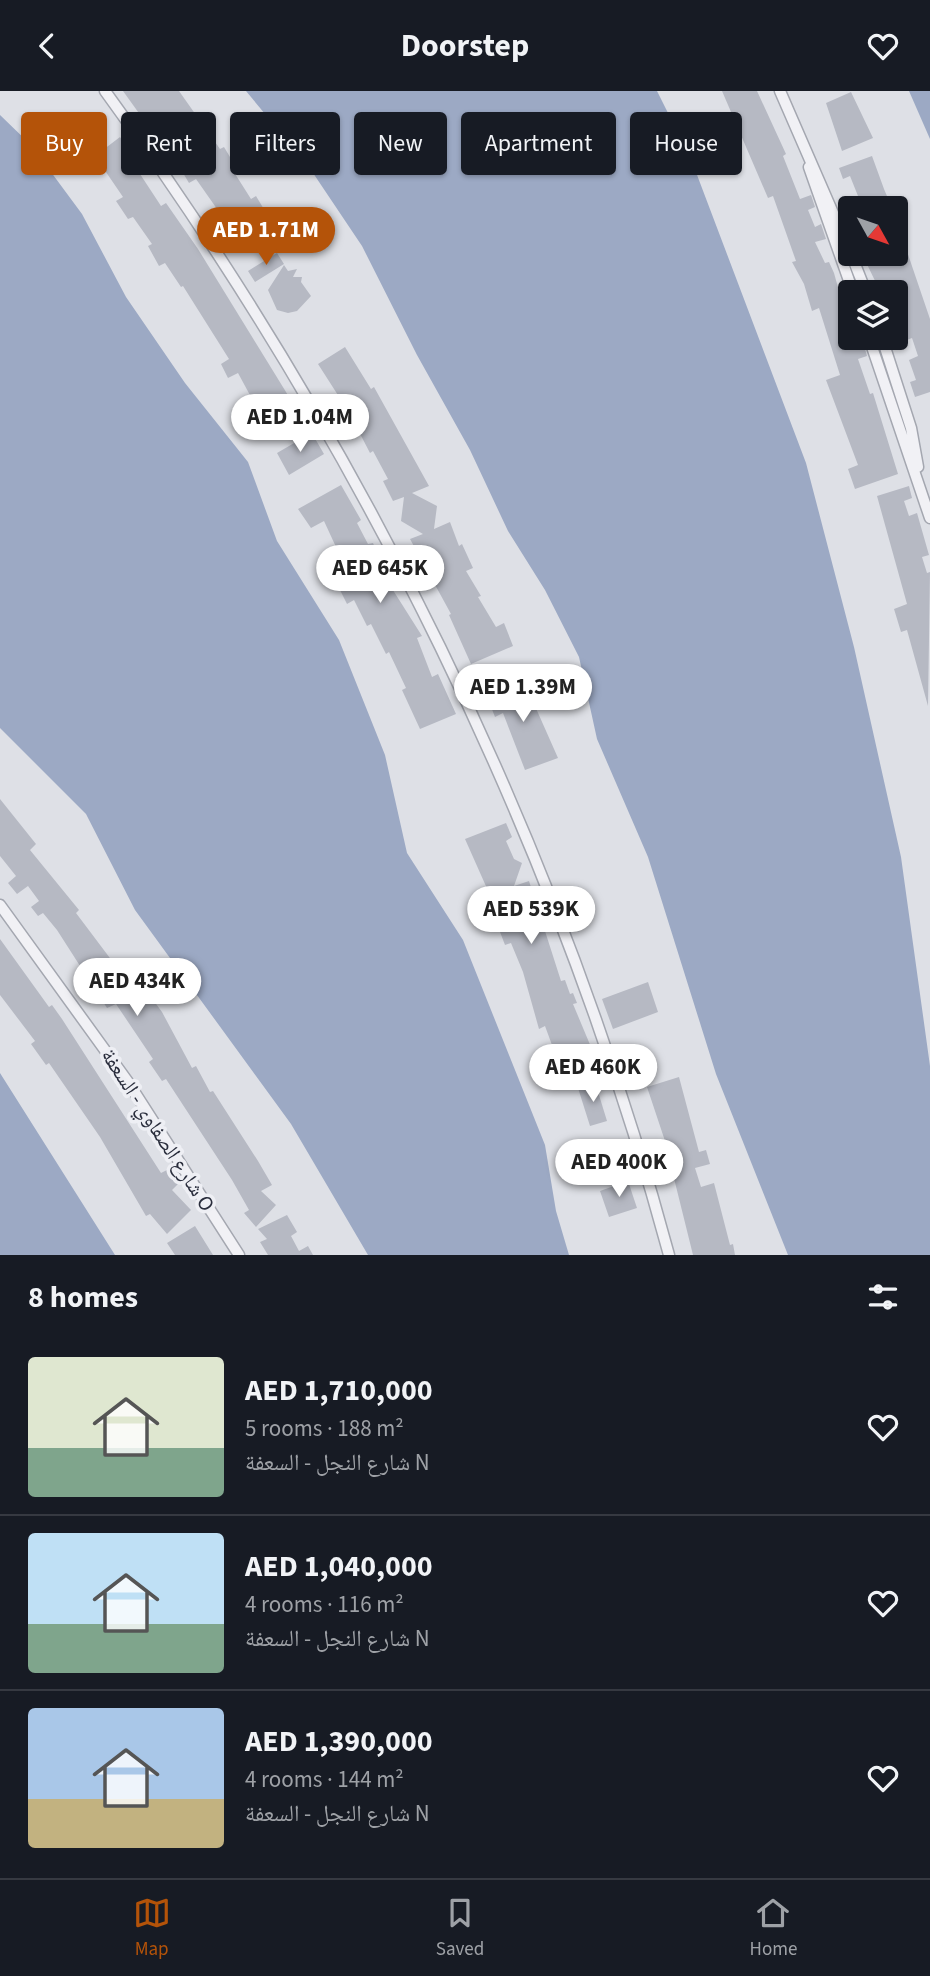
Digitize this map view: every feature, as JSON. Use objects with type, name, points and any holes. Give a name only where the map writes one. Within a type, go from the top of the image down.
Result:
[{"type":"street","points":[[105,91],[213,246],[290,369],[362,495],[429,624],[519,822],[572,957],[620,1094],[668,1255]]},
{"type":"street","points":[[780,91],[838,220]]},
{"type":"street","points":[[807,156],[813,183],[849,280]]},
{"type":"street","points":[[873,350],[919,478],[930,518]]},
{"type":"street","points":[[886,350],[911,428],[919,478]]},
{"type":"street","points":[[883,381],[895,378]]},
{"type":"street","name":"شارع الصفاوي - السعفة O","points":[[0,905],[128,1082],[239,1255]]},
{"type":"water","points":[[246,91],[657,91],[668,112],[630,112],[630,175],[697,175],[806,463],[854,647],[901,857],[930,1066],[930,1255],[788,1255],[716,1074],[648,857],[597,739],[579,657],[545,590],[508,531],[470,450],[417,355],[362,246],[314,175],[340,175],[340,112],[263,112]]},
{"type":"water","points":[[909,91],[930,91],[930,139]]},
{"type":"water","points":[[0,115],[21,135],[21,175],[53,175],[82,214],[126,297],[185,383],[248,462],[277,541],[339,640],[385,755],[407,853],[463,940],[545,1145],[556,1211],[569,1255],[368,1255],[291,1124],[135,910],[86,814],[0,728]]},
{"type":"water","points":[[0,1073],[115,1255],[0,1255]]},
{"type":"building","points":[[123,91],[179,91],[194,112],[138,112]]},
{"type":"building","points":[[722,91],[757,91],[786,154],[783,156],[800,199],[811,195],[815,207],[808,210],[815,227],[821,224],[826,239],[815,242],[825,263],[829,262],[838,287],[838,350],[865,350],[867,356],[858,359],[870,394],[873,393],[898,474],[855,489],[848,469],[858,465],[826,380],[840,375],[819,308],[812,311],[804,284],[792,262],[796,261],[773,196],[768,198],[742,138],[742,112],[731,112]]},
{"type":"building","points":[[851,92],[873,138],[842,151],[826,103]]},
{"type":"building","points":[[120,137],[121,175],[141,175],[161,206],[166,203],[198,249],[294,405],[264,421],[238,373],[228,378],[221,364],[229,359],[183,286],[181,287],[165,263],[159,266],[148,246],[152,244],[133,217],[128,219],[116,201],[123,197],[107,174],[107,147]]},
{"type":"building","points":[[216,143],[220,149],[224,147],[230,157],[230,175],[236,175],[251,199],[256,196],[268,216],[236,236],[196,179],[189,183],[184,175],[216,175]]},
{"type":"building","points":[[872,156],[887,196],[858,196],[850,176],[843,179],[839,168]]},
{"type":"building","points":[[277,253],[284,264],[255,282],[248,271]]},
{"type":"building","points":[[908,254],[930,319],[930,392],[915,397],[910,382],[916,380],[909,360],[918,356],[912,338],[908,340],[908,280],[875,280],[868,266],[908,266]]},
{"type":"building","points":[[284,265],[288,271],[297,269],[293,277],[302,277],[301,282],[311,296],[297,311],[288,313],[277,310],[268,290]]},
{"type":"building","points":[[345,347],[371,389],[374,387],[429,486],[412,493],[437,506],[434,529],[450,522],[459,546],[462,544],[473,568],[466,571],[481,596],[478,597],[496,627],[504,623],[513,646],[471,664],[449,615],[451,614],[410,539],[423,534],[401,521],[404,497],[393,501],[383,481],[388,479],[373,451],[370,453],[356,426],[350,430],[337,407],[343,403],[318,364]]},
{"type":"building","points":[[308,435],[313,435],[324,454],[289,475],[277,453]]},
{"type":"building","points":[[341,485],[361,520],[357,523],[368,544],[373,543],[391,587],[422,636],[417,638],[432,677],[438,674],[456,714],[420,729],[402,690],[406,688],[389,652],[386,654],[371,624],[367,626],[354,600],[347,604],[335,580],[348,573],[324,521],[311,528],[298,509]]},
{"type":"building","points":[[909,486],[912,498],[904,501],[909,516],[917,513],[929,555],[922,557],[927,573],[930,572],[928,706],[907,630],[901,632],[894,609],[907,604],[877,496]]},
{"type":"building","points":[[523,679],[558,758],[525,770],[503,713],[495,717],[486,694]]},
{"type":"building","points":[[0,799],[36,844],[30,850],[79,910],[76,913],[140,998],[148,993],[162,1012],[192,1068],[196,1066],[210,1092],[213,1091],[258,1161],[272,1185],[261,1191],[276,1205],[256,1227],[244,1213],[249,1210],[232,1180],[166,1079],[162,1081],[149,1062],[153,1059],[116,1004],[107,1008],[57,930],[43,913],[38,916],[31,907],[39,901],[28,886],[17,894],[8,883],[16,876],[0,856]]},
{"type":"building","points":[[506,823],[512,837],[506,841],[514,859],[522,863],[514,886],[529,881],[561,981],[565,980],[570,994],[573,993],[577,1003],[573,1004],[596,1059],[566,1070],[560,1055],[556,1056],[545,1026],[539,1029],[523,972],[511,943],[505,945],[497,924],[502,922],[491,891],[489,893],[465,839]]},
{"type":"building","points":[[0,939],[49,1007],[52,1005],[62,1019],[161,1173],[169,1169],[178,1184],[172,1190],[191,1210],[167,1234],[150,1214],[146,1216],[100,1137],[49,1063],[46,1065],[31,1044],[35,1041],[0,995]]},
{"type":"building","points":[[648,982],[658,1012],[613,1029],[602,999]]},
{"type":"building","points":[[679,1077],[699,1152],[706,1150],[710,1164],[695,1168],[701,1187],[714,1183],[735,1255],[693,1255],[664,1138],[647,1087]]},
{"type":"building","points":[[595,1082],[607,1121],[590,1126],[578,1088]]},
{"type":"building","points":[[628,1181],[637,1208],[609,1217],[600,1191]]},
{"type":"building","points":[[287,1215],[297,1232],[291,1236],[299,1251],[308,1246],[313,1255],[268,1255],[260,1242],[267,1239],[258,1229]]},
{"type":"building","points":[[195,1226],[213,1255],[175,1255],[167,1243]]}]
